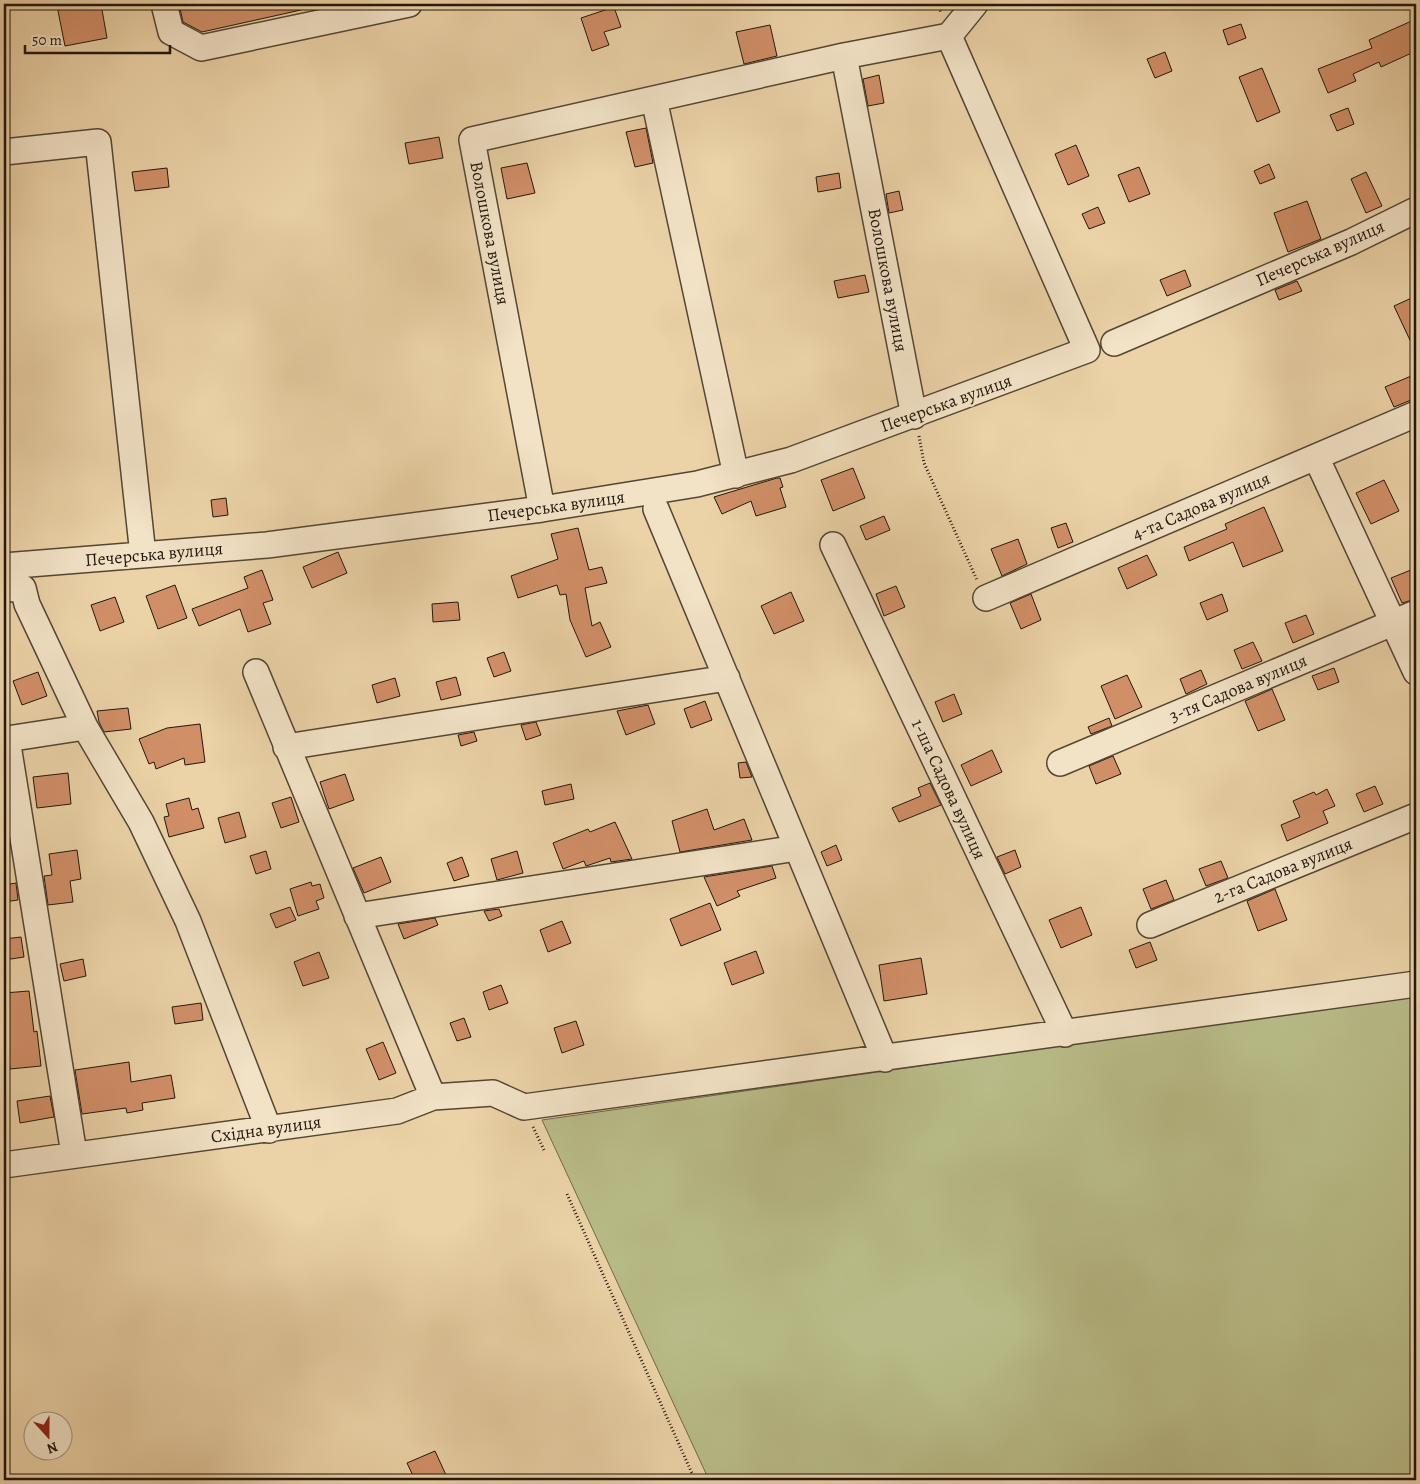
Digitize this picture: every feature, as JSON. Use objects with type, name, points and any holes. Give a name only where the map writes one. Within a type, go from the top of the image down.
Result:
[{"type":"street","points":[[164,4],[171,32],[201,48],[409,4]]},
{"type":"street","points":[[949,36],[975,4]]},
{"type":"street","name":"Волошкова вулиця","points":[[542,509],[472,140],[844,56],[949,36]]},
{"type":"street","name":"Печерська вулиця","points":[[4,566],[267,545],[650,493],[736,475],[791,460],[914,416],[1087,350],[949,36]]},
{"type":"street","name":"Волошкова вулиця","points":[[844,56],[914,416]]},
{"type":"street","points":[[654,99],[736,475]]},
{"type":"street","points":[[4,152],[98,142],[143,555]]},
{"type":"street","name":"Печерська вулиця","points":[[1114,342],[1351,242],[1416,210]]},
{"type":"street","name":"4-та Садова вулиця","points":[[986,598],[1416,414]]},
{"type":"street","points":[[1316,457],[1416,672]]},
{"type":"street","points":[[656,509],[885,1059],[1416,984]]},
{"type":"street","name":"1-ша Садова вулиця","points":[[833,545],[1065,1034]]},
{"type":"street","points":[[4,589],[23,588],[28,604],[85,727],[141,822],[188,921],[269,1130]]},
{"type":"street","name":"3-тя Садова вулиця","points":[[1060,763],[1416,613]]},
{"type":"street","points":[[256,672],[433,1097]]},
{"type":"street","points":[[286,747],[727,678]]},
{"type":"street","points":[[74,1154],[7,738],[85,727]]},
{"type":"street","name":"2-га Садова вулиця","points":[[1150,925],[1416,816]]},
{"type":"street","points":[[357,916],[797,848]]},
{"type":"street","name":"Східна вулиця","points":[[4,1165],[397,1111],[433,1097],[493,1093],[524,1107],[885,1059]]},
{"type":"path","points":[[914,416],[924,463],[986,598]]},
{"type":"path","points":[[567,1194],[695,1480]]},
{"type":"green space","points":[[1416,995],[1416,1480],[709,1480],[542,1120]]},
{"type":"building","points":[[101,4],[107,38],[65,46],[57,6]]},
{"type":"building","points":[[179,4],[301,4],[301,10],[202,32],[183,22]]},
{"type":"building","points":[[614,7],[621,27],[604,32],[609,45],[592,51],[581,18]]},
{"type":"building","points":[[1416,19],[1416,51],[1381,67],[1379,62],[1353,74],[1356,81],[1328,93],[1318,69],[1372,48],[1369,40]]},
{"type":"building","points":[[1241,24],[1246,38],[1228,45],[1223,30]]},
{"type":"building","points":[[770,25],[777,56],[744,64],[736,32]]},
{"type":"building","points":[[1165,52],[1172,71],[1155,78],[1147,59]]},
{"type":"building","points":[[1262,68],[1280,112],[1257,122],[1239,77]]},
{"type":"building","points":[[879,75],[884,103],[868,106],[863,79]]},
{"type":"building","points":[[1348,108],[1354,124],[1337,131],[1330,115]]},
{"type":"building","points":[[646,128],[653,163],[635,167],[626,132]]},
{"type":"building","points":[[439,137],[443,158],[409,164],[405,143]]},
{"type":"building","points":[[1076,145],[1089,176],[1068,185],[1055,154]]},
{"type":"building","points":[[527,163],[535,193],[507,199],[501,168]]},
{"type":"building","points":[[1269,164],[1275,178],[1260,184],[1254,171]]},
{"type":"building","points":[[1139,167],[1150,194],[1129,202],[1118,175]]},
{"type":"building","points":[[167,168],[169,187],[135,191],[132,172]]},
{"type":"building","points":[[1366,172],[1382,206],[1366,213],[1351,179]]},
{"type":"building","points":[[839,173],[841,188],[818,192],[816,177]]},
{"type":"building","points":[[899,191],[903,210],[889,213],[886,194]]},
{"type":"building","points":[[1307,201],[1321,239],[1288,252],[1274,213]]},
{"type":"building","points":[[1098,207],[1105,223],[1089,229],[1082,214]]},
{"type":"building","points":[[1185,270],[1191,286],[1167,296],[1160,280]]},
{"type":"building","points":[[865,275],[869,292],[838,298],[834,281]]},
{"type":"building","points":[[1297,281],[1302,291],[1279,300],[1275,290]]},
{"type":"building","points":[[1416,296],[1416,353],[1394,306]]},
{"type":"building","points":[[1416,374],[1416,398],[1394,407],[1385,387]]},
{"type":"building","points":[[853,468],[865,498],[833,511],[821,480]]},
{"type":"building","points":[[780,478],[783,487],[780,488],[786,507],[756,516],[751,501],[722,514],[714,497]]},
{"type":"building","points":[[1384,480],[1399,511],[1371,524],[1356,493]]},
{"type":"building","points":[[226,498],[228,515],[213,517],[211,500]]},
{"type":"building","points":[[1264,507],[1283,551],[1243,567],[1233,542],[1189,561],[1184,547],[1227,529],[1225,524]]},
{"type":"building","points":[[884,516],[890,530],[866,540],[860,526]]},
{"type":"building","points":[[1066,523],[1073,542],[1058,548],[1051,528]]},
{"type":"building","points":[[578,528],[589,570],[602,567],[607,583],[585,588],[592,626],[600,622],[611,647],[586,657],[570,620],[566,594],[560,595],[557,585],[518,598],[511,576],[558,559],[551,534]]},
{"type":"building","points":[[1018,539],[1027,564],[1002,576],[991,549]]},
{"type":"building","points":[[338,552],[347,573],[312,588],[303,567]]},
{"type":"building","points":[[1147,555],[1157,575],[1127,589],[1118,568]]},
{"type":"building","points":[[1416,568],[1416,599],[1402,603],[1391,578]]},
{"type":"building","points":[[262,570],[273,600],[263,603],[271,624],[248,632],[240,609],[199,626],[192,609],[248,588],[244,577]]},
{"type":"building","points":[[175,585],[187,618],[158,629],[146,596]]},
{"type":"building","points":[[896,586],[905,607],[884,616],[876,594]]},
{"type":"building","points":[[791,592],[804,621],[774,634],[761,606]]},
{"type":"building","points":[[1031,594],[1041,620],[1021,629],[1010,603]]},
{"type":"building","points":[[1222,594],[1228,611],[1207,620],[1200,603]]},
{"type":"building","points":[[115,597],[124,622],[100,631],[91,605]]},
{"type":"building","points":[[458,602],[460,620],[433,622],[432,604]]},
{"type":"building","points":[[1306,615],[1314,634],[1293,643],[1285,623]]},
{"type":"building","points":[[1253,642],[1262,661],[1242,669],[1234,650]]},
{"type":"building","points":[[504,652],[511,671],[494,677],[487,658]]},
{"type":"building","points":[[1334,668],[1339,682],[1318,690],[1312,676]]},
{"type":"building","points":[[1201,670],[1207,684],[1186,694],[1180,679]]},
{"type":"building","points":[[38,672],[47,696],[22,705],[13,681]]},
{"type":"building","points":[[1127,675],[1142,707],[1115,719],[1101,686]]},
{"type":"building","points":[[456,677],[461,695],[441,700],[436,682]]},
{"type":"building","points":[[395,678],[400,696],[377,703],[372,685]]},
{"type":"building","points":[[1272,689],[1285,720],[1258,731],[1245,701]]},
{"type":"building","points":[[954,694],[962,714],[943,722],[935,702]]},
{"type":"building","points":[[705,701],[712,720],[691,728],[684,709]]},
{"type":"building","points":[[648,705],[655,724],[626,735],[617,711]]},
{"type":"building","points":[[128,708],[131,729],[104,732],[99,722],[97,711]]},
{"type":"building","points":[[1109,718],[1112,726],[1091,734],[1088,727]]},
{"type":"building","points":[[536,722],[541,735],[526,740],[521,725]]},
{"type":"building","points":[[200,724],[205,762],[185,765],[184,758],[156,769],[154,762],[149,764],[139,739],[167,728]]},
{"type":"building","points":[[474,732],[477,741],[461,746],[458,735]]},
{"type":"building","points":[[992,750],[1002,772],[971,786],[961,765]]},
{"type":"building","points":[[1113,756],[1121,774],[1096,784],[1089,766]]},
{"type":"building","points":[[746,762],[752,777],[740,778],[738,763]]},
{"type":"building","points":[[68,773],[71,804],[37,808],[33,777]]},
{"type":"building","points":[[345,774],[354,800],[329,809],[320,782]]},
{"type":"building","points":[[930,783],[941,805],[899,822],[892,808],[921,796],[918,788]]},
{"type":"building","points":[[571,784],[574,799],[545,805],[542,791]]},
{"type":"building","points":[[1375,786],[1383,804],[1364,812],[1356,794]]},
{"type":"building","points":[[1327,789],[1335,806],[1323,811],[1328,823],[1287,841],[1281,825],[1300,817],[1293,801],[1314,792],[1316,795]]},
{"type":"building","points":[[291,797],[299,822],[281,828],[272,803]]},
{"type":"building","points":[[189,798],[192,810],[198,808],[204,828],[169,837],[164,817],[169,816],[166,804]]},
{"type":"building","points":[[707,809],[714,830],[744,819],[752,840],[680,852],[672,821]]},
{"type":"building","points":[[239,812],[246,837],[225,843],[218,818]]},
{"type":"building","points":[[615,822],[632,859],[611,862],[610,858],[586,866],[584,861],[563,869],[553,843],[588,829],[590,832]]},
{"type":"building","points":[[836,845],[842,860],[827,866],[821,852]]},
{"type":"building","points":[[77,850],[81,879],[70,881],[73,902],[48,905],[44,876],[52,875],[49,854]]},
{"type":"building","points":[[1015,850],[1021,867],[1005,874],[997,857]]},
{"type":"building","points":[[266,851],[271,869],[256,874],[250,856]]},
{"type":"building","points":[[517,851],[523,873],[497,880],[491,859]]},
{"type":"building","points":[[381,857],[391,882],[364,893],[353,868]]},
{"type":"building","points":[[462,857],[469,876],[454,881],[447,863]]},
{"type":"building","points":[[1221,861],[1228,878],[1206,886],[1199,869]]},
{"type":"building","points":[[772,866],[776,878],[737,891],[740,896],[717,906],[704,877]]},
{"type":"building","points":[[1166,880],[1174,900],[1151,909],[1143,889]]},
{"type":"building","points":[[311,882],[312,886],[320,884],[324,898],[316,901],[319,909],[298,916],[290,889]]},
{"type":"building","points":[[16,883],[18,900],[4,902],[4,885]]},
{"type":"building","points":[[1275,889],[1287,920],[1258,931],[1247,901]]},
{"type":"building","points":[[710,903],[721,930],[681,946],[670,919]]},
{"type":"building","points":[[290,907],[296,920],[276,928],[270,914]]},
{"type":"building","points":[[1081,907],[1092,935],[1061,948],[1049,920]]},
{"type":"building","points":[[499,909],[502,916],[489,921],[484,911]]},
{"type":"building","points":[[435,918],[438,925],[404,939],[398,924]]},
{"type":"building","points":[[562,921],[571,943],[548,952],[540,930]]},
{"type":"building","points":[[21,937],[24,957],[4,960],[4,939]]},
{"type":"building","points":[[1150,942],[1157,960],[1136,968],[1129,950]]},
{"type":"building","points":[[756,951],[764,973],[732,985],[724,963]]},
{"type":"building","points":[[319,952],[329,978],[303,986],[294,962]]},
{"type":"building","points":[[921,958],[927,994],[884,1001],[879,965]]},
{"type":"building","points":[[83,959],[86,976],[64,981],[60,964]]},
{"type":"building","points":[[501,985],[508,1003],[489,1010],[483,992]]},
{"type":"building","points":[[29,991],[34,1032],[37,1031],[41,1066],[10,1069],[4,1017],[4,993]]},
{"type":"building","points":[[201,1003],[203,1020],[175,1024],[172,1007]]},
{"type":"building","points":[[464,1018],[471,1037],[457,1041],[450,1023]]},
{"type":"building","points":[[576,1021],[584,1045],[562,1053],[554,1028]]},
{"type":"building","points":[[383,1042],[396,1073],[379,1080],[366,1049]]},
{"type":"building","points":[[129,1062],[131,1082],[171,1075],[175,1098],[142,1103],[143,1110],[127,1113],[126,1108],[82,1114],[75,1070]]},
{"type":"building","points":[[50,1096],[54,1117],[20,1123],[17,1101]]},
{"type":"building","points":[[435,1451],[446,1475],[436,1480],[415,1480],[407,1463]]}]
